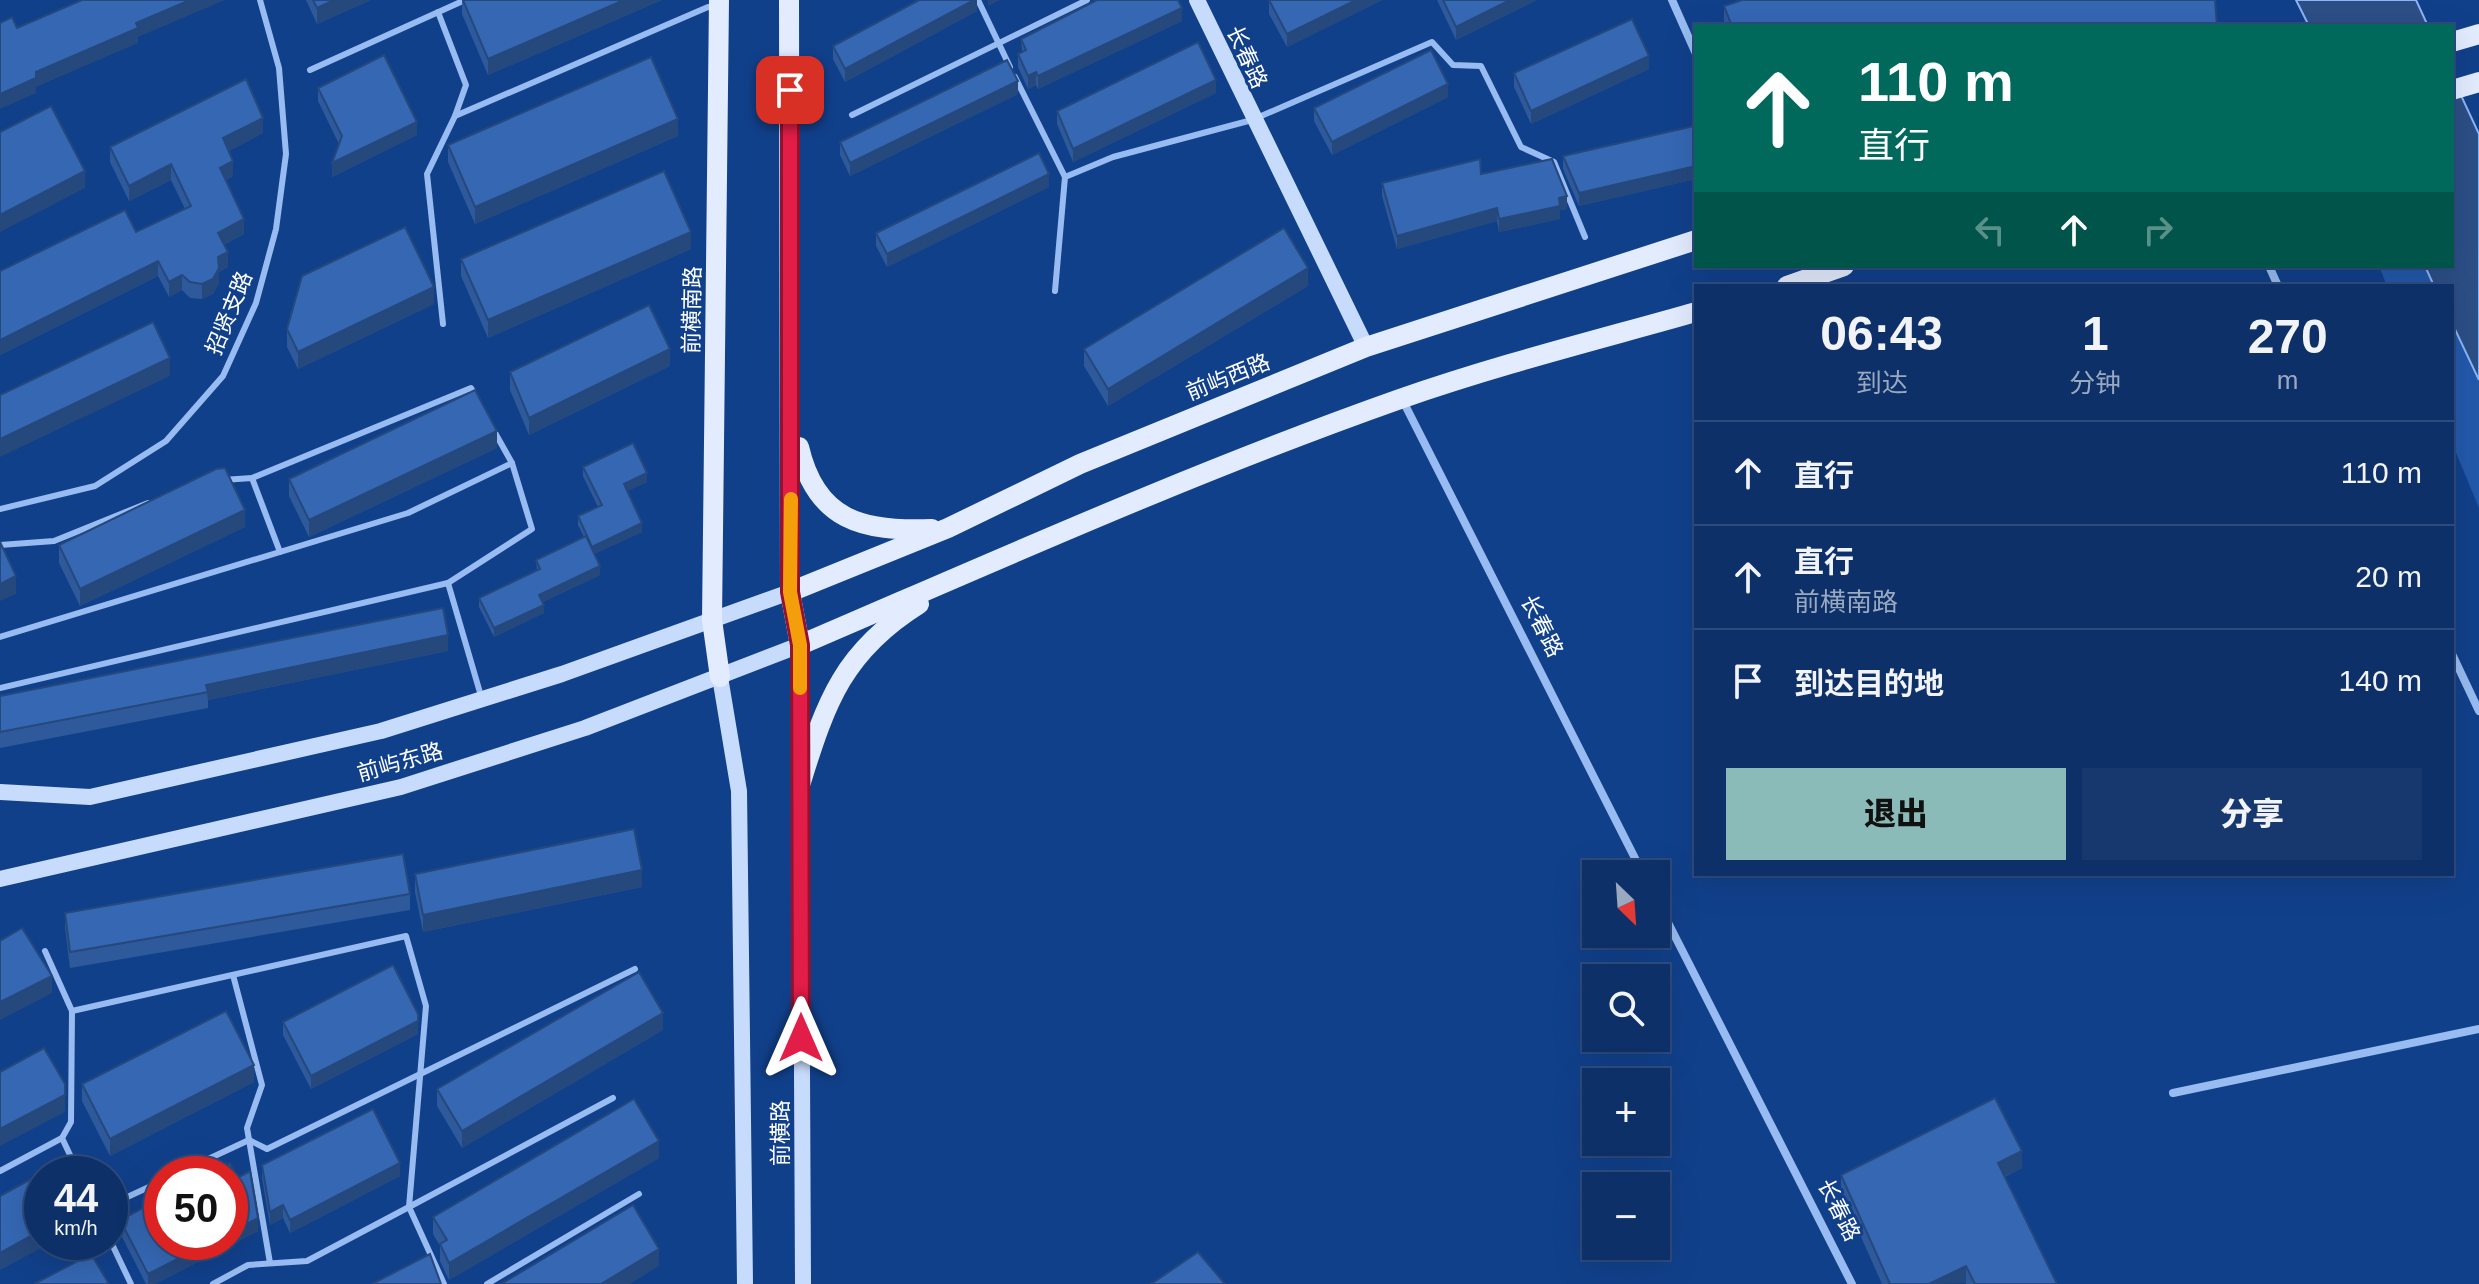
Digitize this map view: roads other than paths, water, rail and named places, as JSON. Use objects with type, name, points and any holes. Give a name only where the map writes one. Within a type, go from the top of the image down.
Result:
[{"type":"main road","points":[[789,0],[790,592],[800,645],[1031,546],[1402,399],[1694,313]]},
{"type":"main road","name":"长春路","points":[[1197,0],[1252,120],[1366,347]]},
{"type":"main road","name":"前横南路","points":[[719,5],[712,620],[720,677]]},
{"type":"main road","points":[[2454,41],[2479,34]]},
{"type":"main road","points":[[2454,89],[2478,82]]},
{"type":"main road","name":"前屿西路","points":[[790,592],[948,528],[1080,464],[1366,347],[1694,241]]},
{"type":"main road","points":[[1793,284],[1838,268]]},
{"type":"main road","points":[[792,420],[812,486],[830,508],[845,517],[875,527],[948,528]]},
{"type":"main road","points":[[801,782],[834,687],[886,626],[917,605],[1031,546]]},
{"type":"main road","name":"前屿东路","points":[[0,792],[90,797],[381,731],[790,592]]},
{"type":"main road","name":"前屿东路","points":[[0,879],[401,787],[570,733],[800,645]]},
{"type":"main road","name":"前横路","points":[[800,645],[803,1284]]},
{"type":"main road","name":"前横路","points":[[720,677],[739,791],[745,1284]]},
{"type":"street","points":[[1672,0],[1694,50]]},
{"type":"street","name":"长春路","points":[[1402,399],[1636,860]]},
{"type":"street","points":[[2454,658],[2479,711]]},
{"type":"street","name":"长春路","points":[[1670,926],[1852,1284]]},
{"type":"street","points":[[2173,1093],[2479,1029]]},
{"type":"lane","name":"招贤支路","points":[[0,509],[95,486],[166,441],[223,376],[256,303],[276,229],[286,154],[279,68],[260,0]]},
{"type":"lane","points":[[310,70],[465,0]]},
{"type":"lane","points":[[978,0],[1065,177],[1055,291]]},
{"type":"lane","points":[[852,115],[1087,0]]},
{"type":"lane","points":[[455,116],[708,7],[719,5]]},
{"type":"lane","points":[[438,12],[466,85],[427,174],[443,324]]},
{"type":"lane","points":[[1065,177],[1113,157],[1252,120],[1432,42],[1453,65],[1481,66],[1521,147],[1554,162],[1585,237]]},
{"type":"lane","points":[[213,480],[252,478],[471,388],[478,401]]},
{"type":"lane","points":[[0,688],[448,583],[532,529],[512,463],[492,426]]},
{"type":"lane","points":[[0,637],[408,513],[512,463]]},
{"type":"lane","points":[[252,478],[280,552]]},
{"type":"lane","points":[[0,545],[54,541],[156,499]]},
{"type":"lane","points":[[448,583],[482,699]]},
{"type":"lane","points":[[72,1011],[406,936],[426,1006],[409,1207],[444,1284]]},
{"type":"lane","points":[[0,1171],[62,1138],[71,1122],[72,1011],[45,951]]},
{"type":"lane","points":[[249,1140],[267,1149],[419,1078],[635,969]]},
{"type":"lane","points":[[233,975],[262,1085],[247,1128],[270,1263]]},
{"type":"lane","points":[[213,1284],[248,1265],[307,1261],[613,1098]]},
{"type":"lane","points":[[62,1138],[70,1156]]},
{"type":"lane","points":[[215,1156],[249,1140]]},
{"type":"lane","points":[[487,1284],[639,1194]]},
{"type":"lane","points":[[120,1260],[131,1284]]}]
